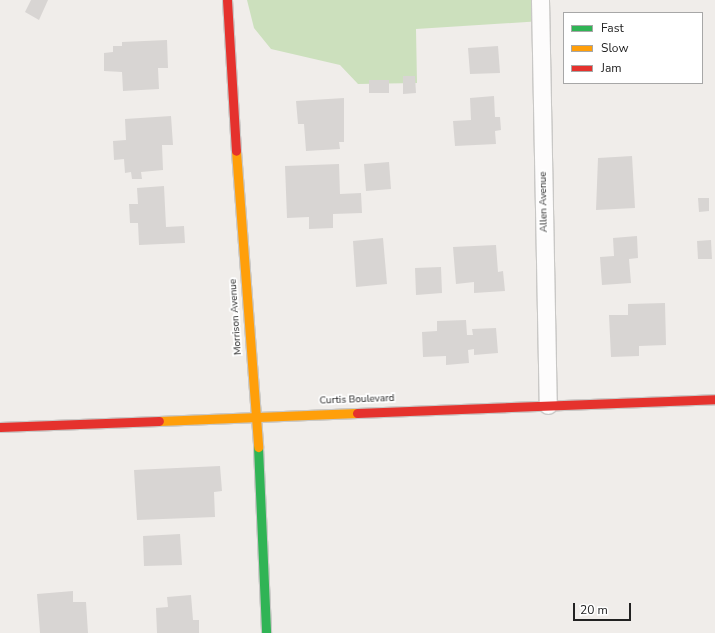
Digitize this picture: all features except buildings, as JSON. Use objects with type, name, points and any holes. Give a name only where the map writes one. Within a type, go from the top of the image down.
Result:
[{"type":"street","name":"Morrison Avenue","points":[[227,0],[255,415],[266,633]]},
{"type":"street","name":"Allen Avenue","points":[[540,0],[548,405]]},
{"type":"street","name":"Curtis Boulevard","points":[[0,427],[255,415],[715,399]]},
{"type":"green space","points":[[247,0],[543,0],[542,21],[416,29],[417,83],[358,84],[340,65],[271,49],[254,28]]},
{"type":"traffic: fast","points":[[258,447],[266,633]]},
{"type":"traffic: slow","points":[[236,151],[258,447]]},
{"type":"traffic: slow","points":[[159,421],[357,413]]},
{"type":"traffic: jam","points":[[227,0],[236,151]]},
{"type":"traffic: jam","points":[[357,413],[715,399]]},
{"type":"traffic: jam","points":[[0,427],[159,421]]}]
